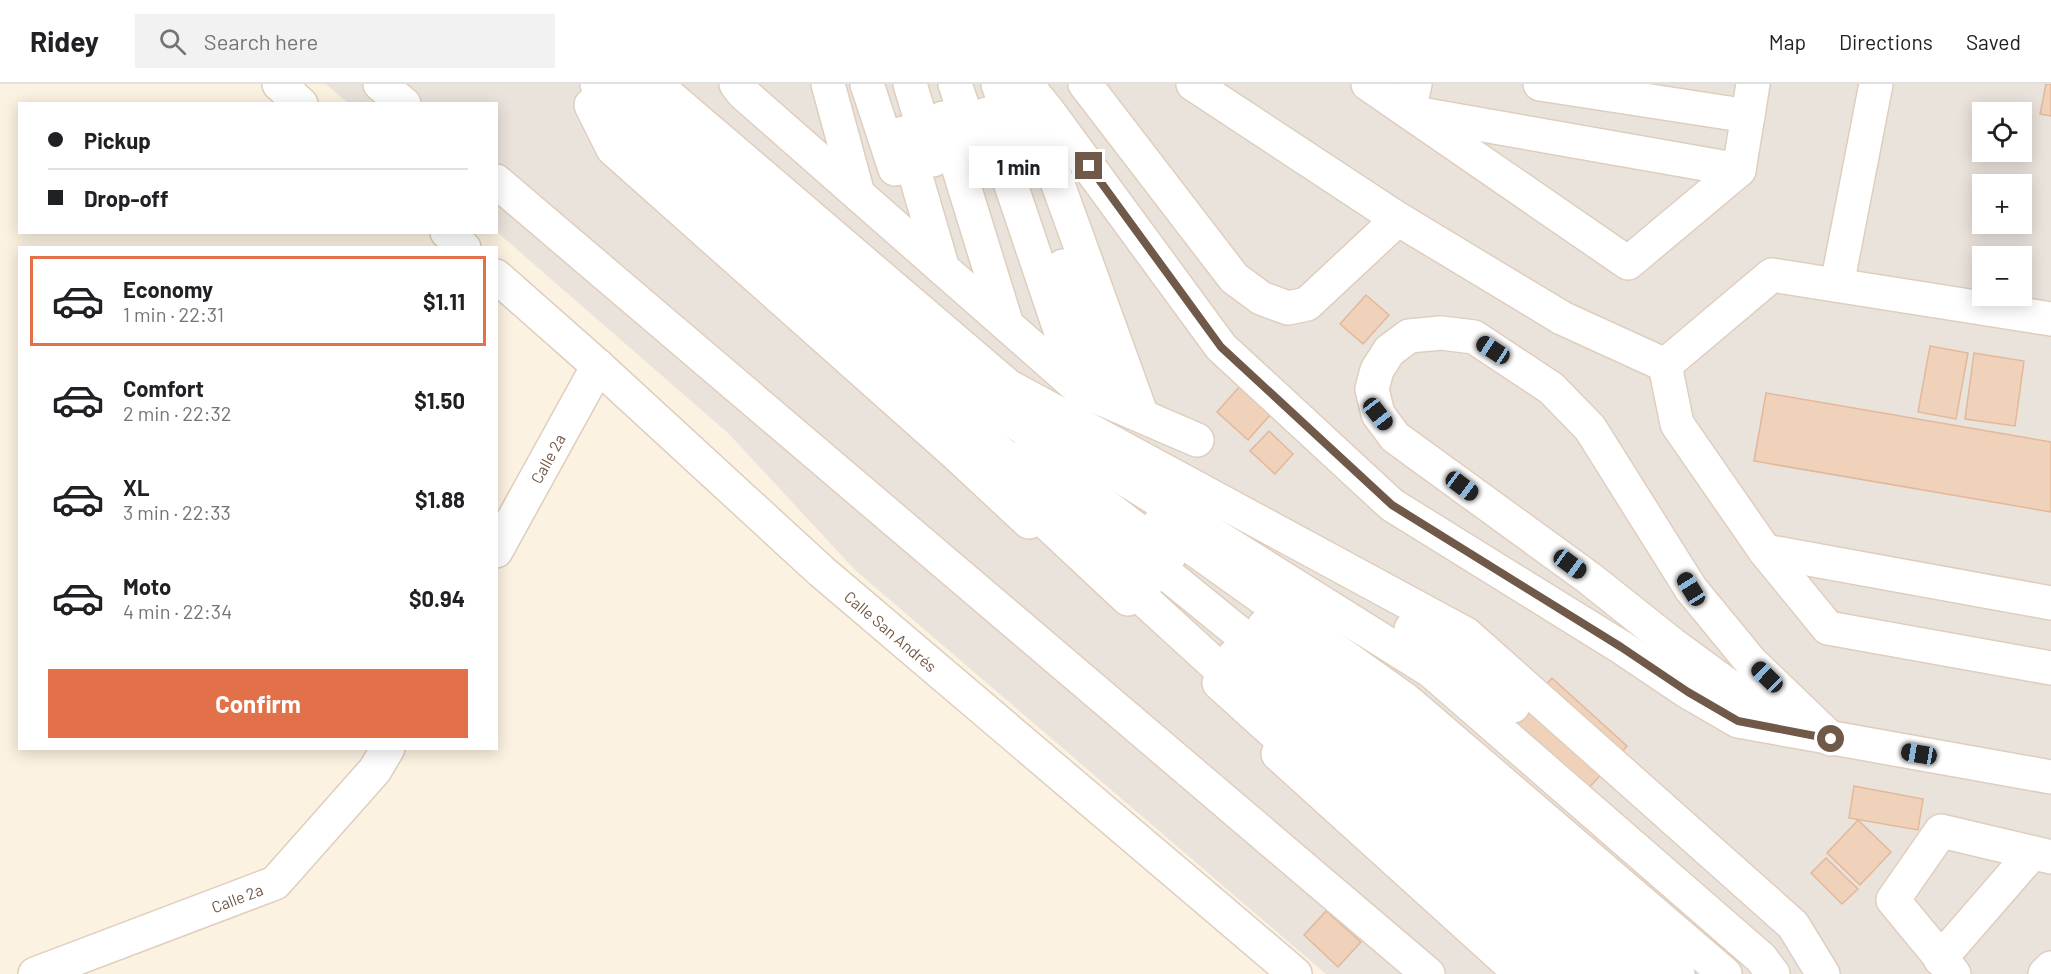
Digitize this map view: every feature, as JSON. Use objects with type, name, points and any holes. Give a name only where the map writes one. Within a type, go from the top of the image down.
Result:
[{"type":"street","points":[[279,84],[299,102]]},
{"type":"street","points":[[380,84],[402,102]]},
{"type":"street","points":[[583,84],[614,149],[956,454],[1326,799],[1521,974]]},
{"type":"street","points":[[583,84],[618,143],[962,445],[1336,790],[1544,974]]},
{"type":"street","points":[[590,84],[623,136],[968,437],[1341,781],[1558,974]]},
{"type":"street","points":[[597,84],[630,130],[1599,974]]},
{"type":"street","points":[[603,84],[634,124],[981,421],[1373,742],[1638,974]]},
{"type":"street","points":[[613,84],[640,113],[986,414],[1389,722],[1678,974]]},
{"type":"street","points":[[621,84],[993,406],[1407,701],[1725,974]]},
{"type":"street","points":[[633,84],[998,399],[1431,671],[1761,958],[1773,974]]},
{"type":"street","points":[[643,84],[1002,393],[1450,651],[1779,941],[1801,974]]},
{"type":"street","points":[[655,84],[1008,386],[1466,634],[1793,925],[1823,974]]},
{"type":"street","points":[[736,84],[743,93],[1081,390],[1197,440]]},
{"type":"street","points":[[828,84],[858,195]]},
{"type":"street","points":[[867,84],[932,260]]},
{"type":"street","points":[[889,84],[932,260]]},
{"type":"street","points":[[910,84],[974,297]]},
{"type":"street","points":[[933,84],[1007,326]]},
{"type":"street","points":[[955,84],[1046,359]]},
{"type":"street","points":[[977,84],[1081,390]]},
{"type":"street","points":[[998,84],[1112,402]]},
{"type":"street","points":[[1021,84],[1142,416]]},
{"type":"street","points":[[1026,84],[1221,347],[1392,505],[1621,647],[1688,692],[1738,721],[2051,777]]},
{"type":"street","points":[[1085,84],[1234,278],[1261,298],[1288,308],[1307,304],[1398,219]]},
{"type":"street","points":[[1193,84],[1398,219],[1562,318],[1665,365]]},
{"type":"street","points":[[1368,84],[1412,98],[1739,170]]},
{"type":"street","points":[[1540,84],[1748,116]]},
{"type":"street","points":[[1412,98],[1628,263],[1739,170],[1753,84]]},
{"type":"street","points":[[1837,285],[1876,84]]},
{"type":"street","points":[[498,183],[1428,974]]},
{"type":"street","points":[[449,234],[462,246]]},
{"type":"street","points":[[1665,365],[1772,275],[2051,319]]},
{"type":"street","name":"Calle San Andrés","points":[[498,278],[598,366],[821,572],[1295,974]]},
{"type":"street","points":[[1441,333],[1474,338],[1551,388],[1590,428],[1691,589],[1751,662],[1831,739],[1751,702],[1672,644],[1589,578],[1395,437],[1378,414],[1372,389],[1377,370],[1389,351],[1408,336],[1441,333]]},
{"type":"street","points":[[1665,365],[1677,424],[1765,551],[1828,628],[2051,668]]},
{"type":"street","name":"Calle 2a","points":[[498,547],[598,366]]},
{"type":"street","points":[[1765,551],[2051,603]]},
{"type":"street","name":"Calle 2a","points":[[35,974],[73,967],[275,883],[375,770],[387,750]]},
{"type":"street","points":[[1941,831],[2041,855],[1947,967],[1893,900],[1941,831]]},
{"type":"street","points":[[2045,974],[2051,968]]},
{"type":"shaded area","points":[[326,84],[2051,84],[2051,974],[1326,974],[855,570],[729,434],[498,233],[498,102],[347,102]]},
{"type":"building","points":[[2046,84],[2051,84],[2051,116],[2040,114]]},
{"type":"building","points":[[1366,295],[1389,315],[1363,344],[1340,324]]},
{"type":"building","points":[[1930,346],[1968,353],[1956,419],[1918,412]]},
{"type":"building","points":[[1974,353],[2024,361],[2015,426],[1965,419]]},
{"type":"building","points":[[1239,387],[1270,415],[1248,440],[1217,412]]},
{"type":"building","points":[[1766,393],[2051,442],[2051,512],[1754,461]]},
{"type":"building","points":[[1269,431],[1293,454],[1275,474],[1250,451]]},
{"type":"building","points":[[1552,678],[1627,746],[1577,801],[1502,732]]},
{"type":"building","points":[[1854,786],[1923,799],[1918,830],[1849,818]]},
{"type":"building","points":[[1858,820],[1891,852],[1860,885],[1827,853]]},
{"type":"building","points":[[1826,858],[1858,889],[1842,904],[1811,873]]},
{"type":"building","points":[[1326,911],[1361,942],[1338,967],[1304,935]]},
{"type":"route","points":[[1089,166],[1221,347],[1392,505],[1621,647],[1688,692],[1738,721],[1831,739]]}]
